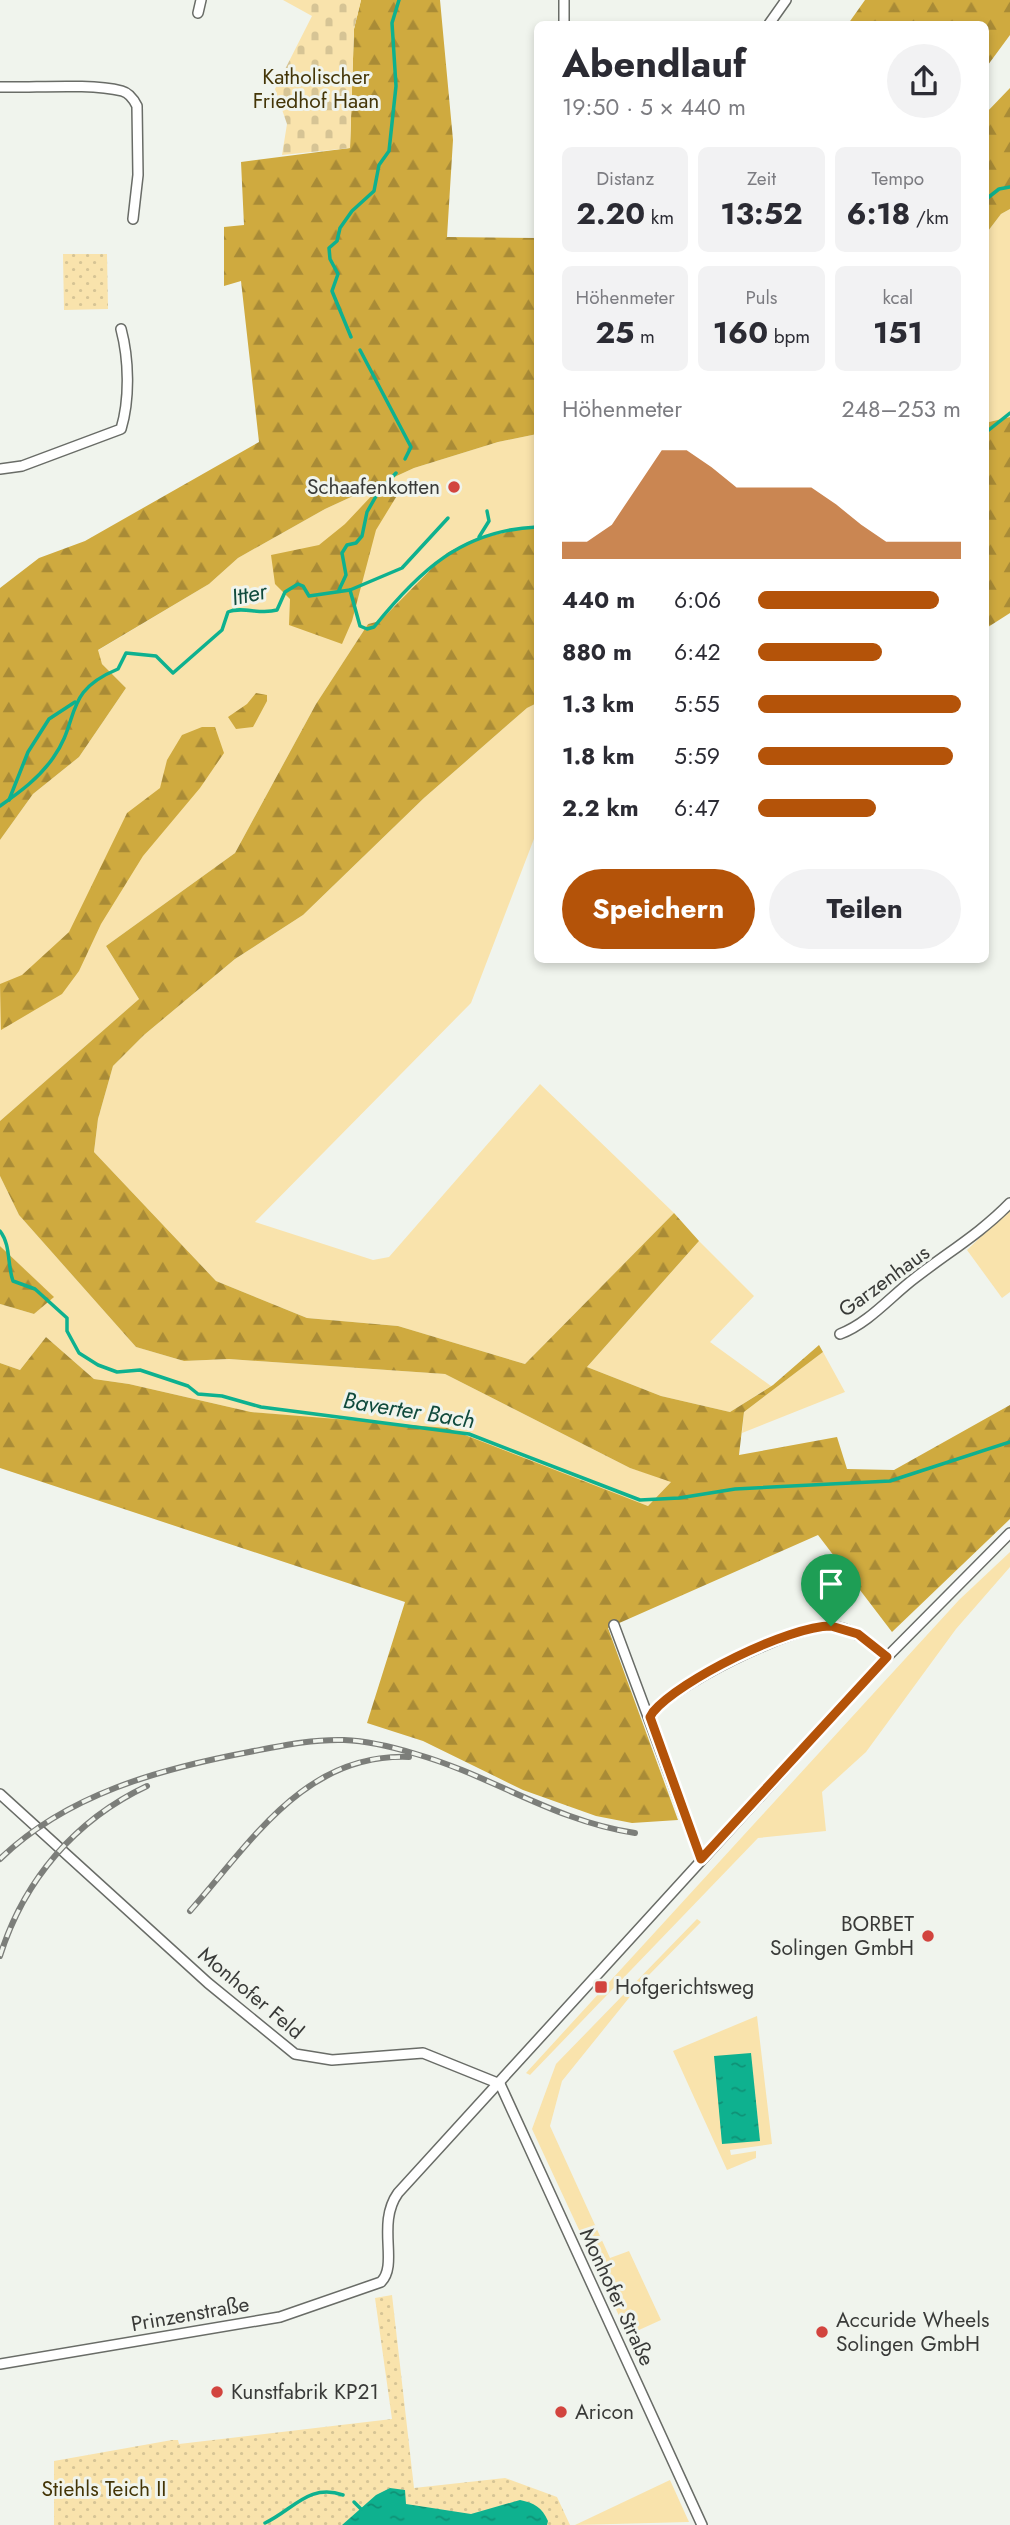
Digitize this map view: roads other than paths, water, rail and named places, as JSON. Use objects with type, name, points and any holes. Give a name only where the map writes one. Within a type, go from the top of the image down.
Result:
[{"type":"street","points":[[198,12],[201,0]]},
{"type":"street","points":[[564,0],[564,21]]},
{"type":"street","points":[[771,21],[786,0]]},
{"type":"street","points":[[0,88],[101,89],[125,91],[134,99],[137,106],[138,176],[133,219]]},
{"type":"street","points":[[0,469],[22,466],[121,429],[125,415],[126,347],[121,329]]},
{"type":"street","name":"Garzenhaus","points":[[840,1334],[859,1325],[919,1274],[949,1256],[1010,1203]]},
{"type":"street","points":[[500,2084],[701,1859],[887,1657],[1010,1533]]},
{"type":"street","points":[[614,1625],[701,1859]]},
{"type":"street","points":[[650,1717],[664,1701],[721,1666],[808,1629],[831,1626],[850,1631],[887,1657]]},
{"type":"street","name":"Monhofer Feld","points":[[0,1794],[208,1983],[295,2054],[332,2060],[423,2053],[500,2084]]},
{"type":"street","name":"Prinzenstraße","points":[[0,2364],[281,2316],[381,2282],[388,2273],[386,2227],[393,2200],[500,2084]]},
{"type":"street","name":"Monhofer Straße","points":[[500,2084],[702,2525]]},
{"type":"water","points":[[751,2053],[760,2141],[722,2144],[714,2056]]},
{"type":"water","points":[[390,2488],[405,2490],[406,2504],[471,2514],[520,2500],[537,2506],[548,2521],[547,2525],[342,2525],[376,2495]]},
{"type":"waterway","points":[[351,337],[332,291],[338,274],[330,259],[329,248],[337,241],[340,228],[352,211],[374,191],[379,165],[389,151],[396,86],[392,23],[399,0]]},
{"type":"waterway","name":"Itter","points":[[989,197],[999,189],[1010,187]]},
{"type":"waterway","points":[[360,350],[411,447],[405,459]]},
{"type":"waterway","points":[[989,430],[1010,413]]},
{"type":"waterway","points":[[339,590],[346,575],[342,553],[347,545],[356,543],[362,536],[367,512],[379,491],[396,473]]},
{"type":"waterway","points":[[479,537],[489,521],[487,511]]},
{"type":"waterway","points":[[350,590],[402,568],[448,518]]},
{"type":"waterway","name":"Itter","points":[[0,806],[29,784],[48,765],[62,744],[80,697],[100,678],[118,669],[126,653],[156,656],[173,673],[222,630],[228,612],[277,610],[285,592],[298,584],[303,586],[309,596],[350,590],[360,626],[367,629],[374,627],[408,588],[444,557],[486,536],[534,527]]},
{"type":"waterway","points":[[9,800],[28,752],[49,719],[75,702]]},
{"type":"waterway","name":"Baverter Bach","points":[[0,1231],[6,1242],[13,1281],[35,1289],[67,1318],[67,1331],[79,1353],[98,1365],[117,1372],[140,1370],[188,1386],[198,1394],[222,1396],[261,1407],[469,1434],[640,1500],[679,1498],[735,1489],[890,1481],[1010,1442]]},
{"type":"waterway","points":[[265,2523],[311,2495],[320,2492],[343,2495]]},
{"type":"waterway","points":[[354,2502],[361,2509]]},
{"type":"railway","points":[[0,1859],[26,1836],[55,1817],[85,1801],[149,1776],[215,1759],[296,1743],[332,1740],[372,1743],[416,1754],[444,1763],[577,1819],[635,1833]]},
{"type":"railway","points":[[190,1911],[259,1830],[310,1786],[340,1770],[372,1760],[409,1757]]},
{"type":"railway","points":[[0,1956],[23,1902],[55,1855],[97,1816],[147,1786]]},
{"type":"place","name":"Schaafenkotten","points":[[454,487]]},
{"type":"place","name":"BORBET Solingen GmbH","points":[[928,1936]]},
{"type":"place","name":"Hofgerichtsweg","points":[[601,1987]]},
{"type":"place","name":"Accuride Wheels Solingen GmbH","points":[[822,2332]]},
{"type":"place","name":"Kunstfabrik KP21","points":[[217,2392]]},
{"type":"place","name":"Aricon","points":[[561,2412]]},
{"type":"park label","name":"Katholischer Friedhof Haan","points":[[316,89]]},
{"type":"park label","name":"Stiehls Teich II","points":[[104,2489]]}]
